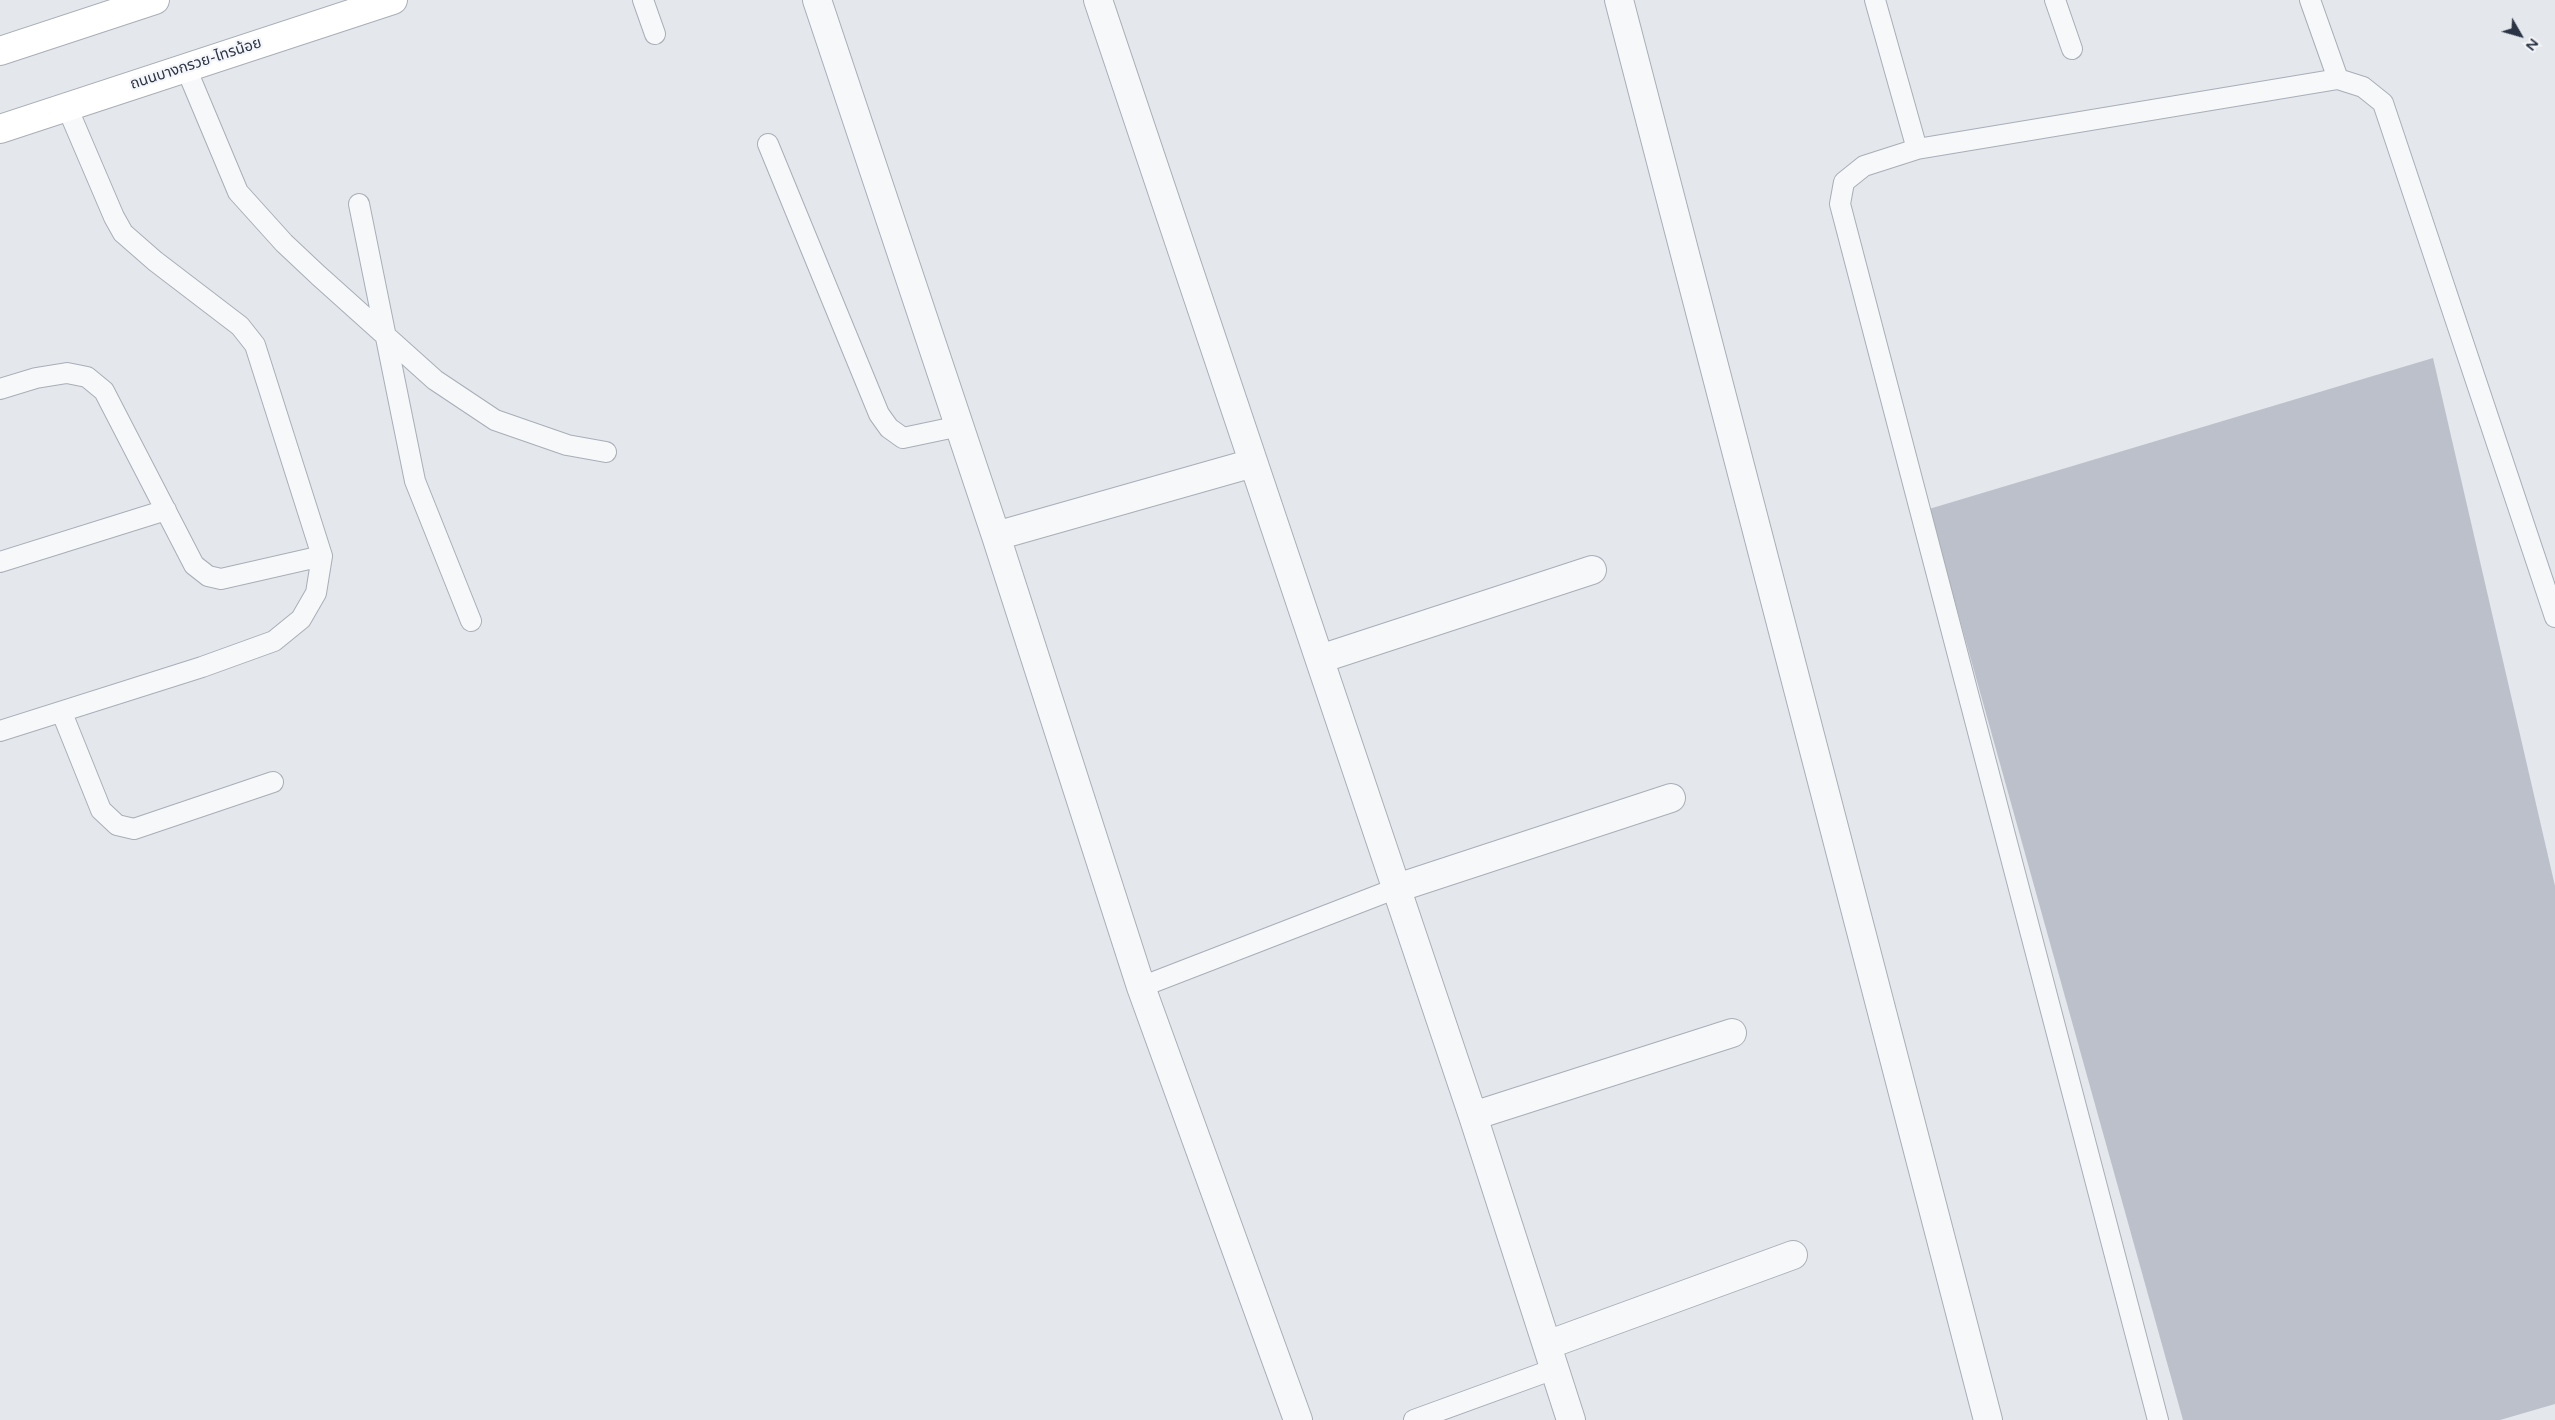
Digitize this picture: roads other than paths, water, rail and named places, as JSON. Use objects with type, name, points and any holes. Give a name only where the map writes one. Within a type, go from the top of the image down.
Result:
[{"type":"main road","points":[[0,51],[155,0]]},
{"type":"main road","name":"ถนนบางกรวย-ไทรน้อย","points":[[0,129],[393,0]]},
{"type":"street","points":[[817,0],[960,426],[1141,986],[1298,1420]]},
{"type":"street","points":[[1098,0],[1473,1116],[1571,1420]]},
{"type":"street","points":[[1619,0],[1988,1420]]},
{"type":"street","points":[[996,536],[1253,463]]},
{"type":"street","points":[[1320,659],[1592,570]]},
{"type":"street","points":[[1397,888],[1670,798]]},
{"type":"street","points":[[1473,1116],[1732,1033]]},
{"type":"street","points":[[1550,1357],[1793,1255]]},
{"type":"lane","points":[[643,0],[655,34]]},
{"type":"lane","points":[[1875,0],[1917,148]]},
{"type":"lane","points":[[2055,0],[2072,49]]},
{"type":"lane","points":[[2310,0],[2338,79]]},
{"type":"lane","points":[[186,68],[238,192],[284,243],[435,380],[494,420],[567,445],[606,452]]},
{"type":"lane","points":[[2158,1420],[1840,204],[1844,182],[1864,166],[1917,148],[2338,79],[2363,86],[2383,103],[2555,617]]},
{"type":"lane","points":[[0,732],[62,713],[274,641],[301,619],[309,606],[316,593],[322,556],[254,345],[240,326],[155,261],[123,233],[67,107]]},
{"type":"lane","points":[[768,144],[879,414],[889,428],[903,438],[960,426]]},
{"type":"lane","points":[[359,204],[415,480],[471,621]]},
{"type":"lane","points":[[0,389],[36,378],[67,373],[87,377],[104,391],[194,565],[208,576],[221,579],[322,556]]},
{"type":"lane","points":[[0,562],[166,510]]},
{"type":"lane","points":[[62,713],[101,810],[117,825],[134,829],[273,782]]},
{"type":"lane","points":[[1141,986],[1397,888]]},
{"type":"lane","points":[[1414,1420],[1550,1357]]}]
